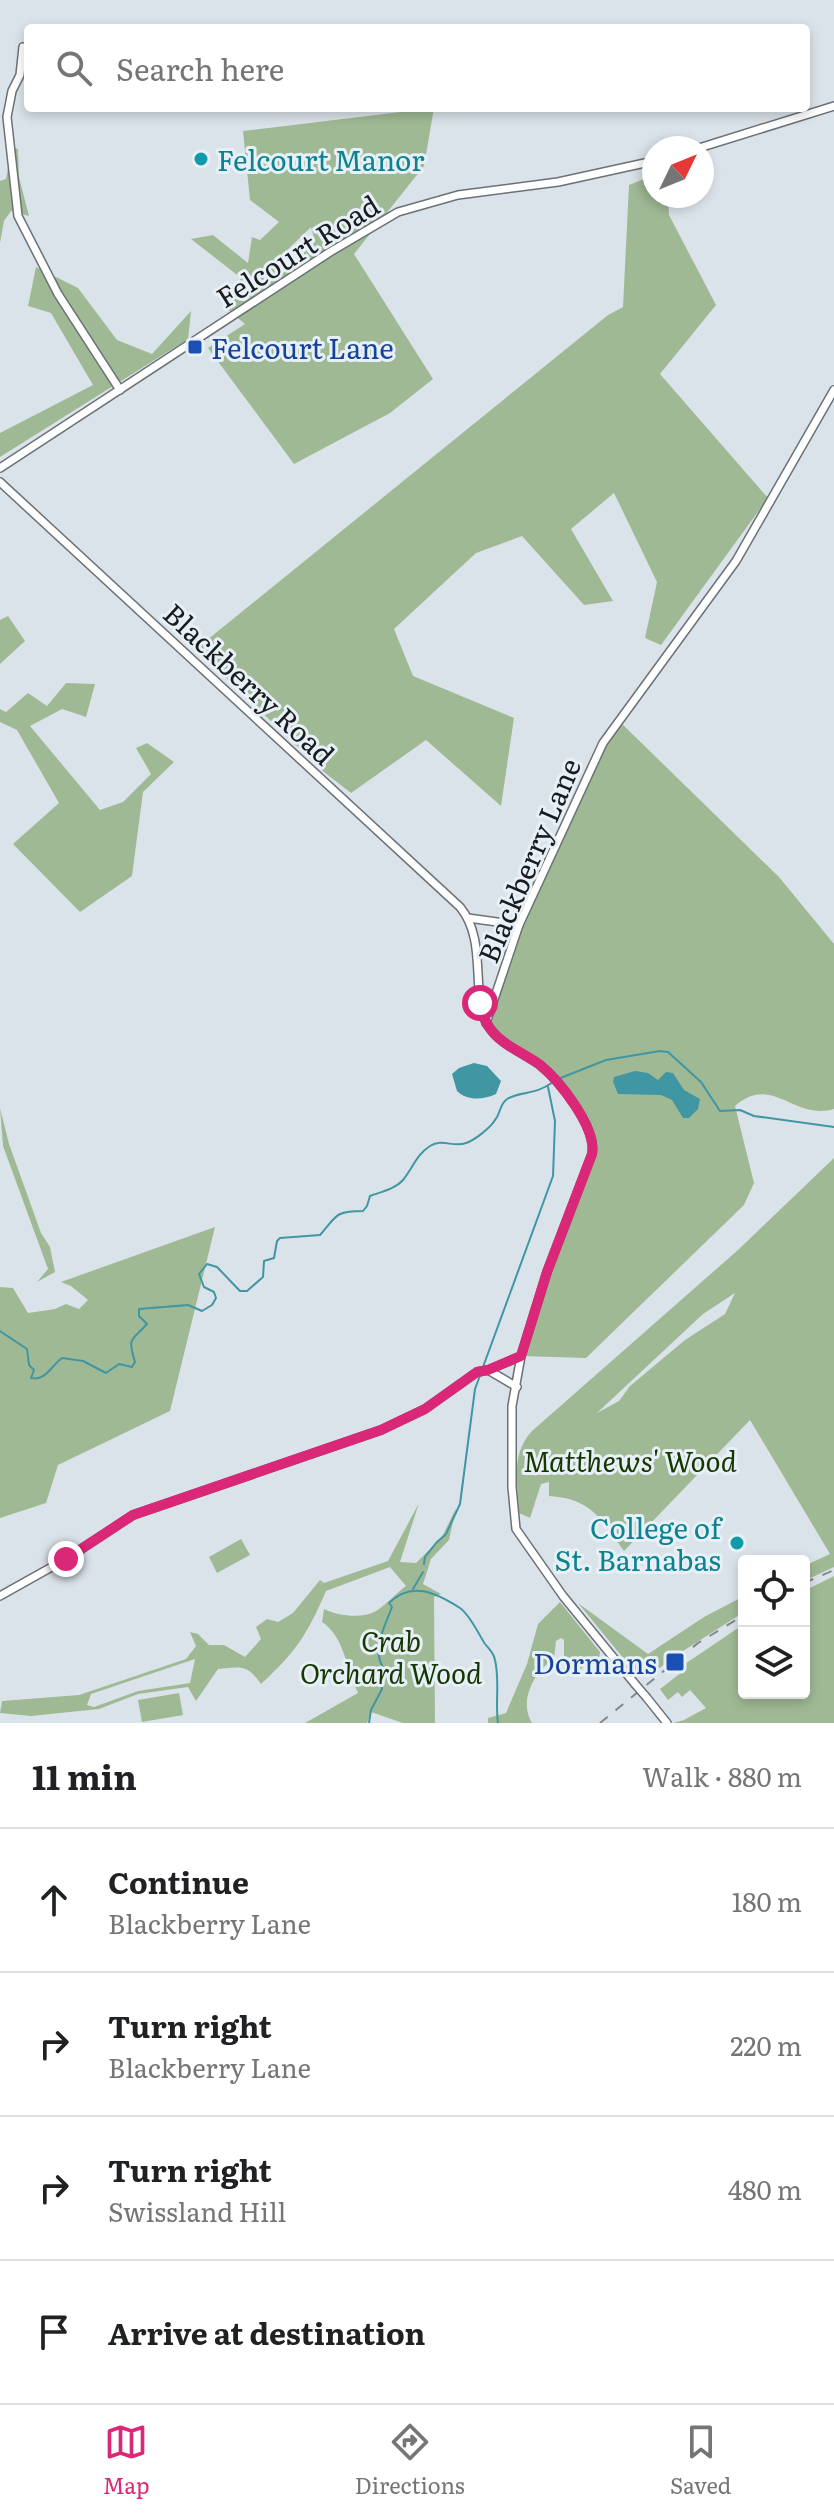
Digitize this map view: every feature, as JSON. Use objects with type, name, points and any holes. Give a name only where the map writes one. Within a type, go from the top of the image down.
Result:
[{"type":"street","points":[[23,47],[20,75],[12,91],[7,117],[18,216],[58,294],[120,390]]},
{"type":"street","points":[[714,143],[834,106]]},
{"type":"street","name":"Felcourt Road","points":[[0,468],[330,252],[398,212],[443,198],[550,183],[642,164]]},
{"type":"street","name":"Blackberry Lane","points":[[486,1023],[519,925],[603,743],[736,561],[834,390]]},
{"type":"street","name":"Blackberry Road","points":[[0,482],[457,904],[468,918]]},
{"type":"street","points":[[519,925],[468,918],[475,945],[480,1003],[486,1023],[499,1040],[538,1064],[553,1078],[593,1140],[592,1154],[547,1272],[521,1356],[512,1406],[516,1529],[558,1590],[667,1723]]},
{"type":"street","points":[[0,1596],[66,1559],[133,1515],[381,1430],[425,1409],[477,1372],[521,1356]]},
{"type":"street","points":[[488,1370],[517,1387]]},
{"type":"green space","points":[[401,112],[433,112],[424,166],[354,254],[433,379],[390,413],[294,464],[208,348],[245,324],[227,309],[241,278],[191,239],[213,235],[248,263],[252,237],[260,240],[279,222],[250,200],[243,131]],"holes":[[[311,227],[315,242],[282,274],[278,259]]]},
{"type":"green space","points":[[12,147],[18,149],[19,177],[29,216],[11,211],[4,221],[0,243],[0,181],[6,179]]},
{"type":"green space","points":[[642,180],[642,208],[669,208],[669,215],[716,305],[660,374],[768,498],[661,645],[645,638],[657,582],[614,493],[571,529],[613,601],[584,605],[522,536],[476,553],[394,629],[413,676],[514,718],[501,806],[426,740],[351,793],[324,772],[196,649],[608,315],[623,307],[629,185]]},
{"type":"green space","points":[[36,267],[78,288],[117,340],[152,354],[191,311],[188,339],[0,457],[0,433],[93,385],[51,313],[28,306]]},
{"type":"green space","points":[[8,616],[25,641],[0,664],[0,620]]},
{"type":"green space","points":[[66,683],[95,684],[86,717],[62,709],[30,726],[100,810],[123,802],[151,774],[136,748],[147,743],[174,762],[143,792],[132,876],[80,912],[13,844],[59,803],[17,730],[0,722],[0,709],[6,712],[28,693],[47,706]]},
{"type":"green space","points":[[619,721],[779,877],[834,944],[834,1109],[807,1109],[760,1094],[748,1097],[735,1106],[754,1183],[744,1205],[586,1358],[521,1356],[592,1154],[592,1134],[553,1078],[503,1044],[487,1023],[519,925],[603,743]]},
{"type":"green space","points":[[0,1108],[9,1144],[41,1233],[50,1247],[55,1272],[37,1282],[48,1269],[3,1146]]},
{"type":"green space","name":"Matthews' Wood","points":[[834,1158],[834,1567],[810,1578],[810,1563],[830,1554],[750,1420],[624,1551],[594,1512],[575,1501],[549,1496],[549,1482],[541,1484],[530,1518],[519,1513],[518,1460],[532,1431],[738,1250]],"holes":[[[735,1293],[725,1314],[685,1340],[630,1386],[619,1401],[597,1413],[703,1314]]]},
{"type":"green space","points":[[215,1227],[170,1411],[58,1465],[46,1503],[0,1518],[0,1287],[13,1288],[28,1313],[66,1304],[79,1309],[88,1300],[61,1282]]},
{"type":"green space","points":[[419,1503],[400,1562],[416,1563],[442,1537],[456,1508],[449,1540],[431,1559],[423,1584],[441,1594],[434,1597],[435,1723],[403,1723],[371,1712],[367,1723],[305,1723],[358,1693],[340,1645],[322,1622],[324,1609],[350,1616],[364,1615],[384,1606],[406,1586],[390,1567],[326,1591],[300,1642],[261,1684],[243,1668],[218,1669],[196,1701],[188,1687],[138,1694],[99,1709],[31,1716],[0,1713],[2,1701],[79,1695],[186,1659],[196,1646],[190,1632],[198,1634],[209,1645],[224,1645],[245,1657],[261,1639],[256,1627],[267,1619],[278,1622],[293,1613],[320,1580],[324,1583],[388,1561]],"holes":[[[195,1659],[190,1683],[138,1691],[94,1707],[87,1705],[91,1694]]]},
{"type":"green space","points":[[241,1539],[250,1555],[217,1573],[209,1557]]},
{"type":"green space","points":[[834,1576],[834,1723],[673,1723],[706,1708],[690,1690],[682,1697],[678,1692],[668,1700],[660,1689],[682,1672],[679,1668],[738,1628],[738,1699],[810,1699],[810,1588]]},
{"type":"green space","points":[[738,1599],[738,1616],[680,1653],[675,1652],[676,1656],[654,1672],[638,1676],[578,1603],[648,1654],[704,1617]]},
{"type":"green space","name":"Crab Orchard Wood","points":[[560,1602],[600,1652],[599,1659],[595,1658],[579,1670],[570,1670],[561,1638],[556,1641],[554,1659],[535,1678],[531,1687],[527,1705],[532,1723],[488,1723],[488,1718],[506,1713],[527,1664],[538,1624]]},
{"type":"green space","points":[[179,1693],[183,1715],[142,1722],[138,1700]]},
{"type":"water","points":[[474,1063],[487,1066],[501,1081],[496,1094],[475,1098],[465,1097],[457,1091],[452,1074]]},
{"type":"water","points":[[635,1071],[648,1073],[658,1080],[666,1072],[673,1073],[684,1090],[700,1099],[698,1109],[689,1118],[683,1118],[672,1100],[661,1095],[618,1094],[614,1077]]},
{"type":"waterway","points":[[558,1079],[606,1060],[668,1052],[701,1082],[720,1111],[740,1110],[754,1116],[834,1127]]},
{"type":"waterway","points":[[0,1331],[27,1349],[29,1365],[34,1370],[31,1378],[41,1377],[62,1358],[83,1361],[106,1373],[119,1364],[132,1367],[135,1362],[132,1340],[147,1324],[139,1316],[139,1309],[188,1305],[202,1311],[212,1305],[216,1298],[214,1292],[204,1287],[199,1274],[207,1264],[217,1267],[240,1291],[247,1291],[263,1277],[264,1261],[274,1258],[280,1238],[320,1235],[337,1216],[363,1211],[370,1196],[400,1183],[421,1153],[430,1146],[470,1141],[493,1123],[507,1099],[553,1082]]},
{"type":"waterway","points":[[483,1367],[553,1176],[555,1121],[548,1087]]},
{"type":"waterway","points":[[424,1564],[425,1557],[446,1534],[460,1504],[475,1389],[481,1373]]},
{"type":"waterway","points":[[413,1589],[423,1572]]},
{"type":"waterway","points":[[369,1723],[371,1710],[382,1689],[380,1675],[385,1670],[379,1647],[392,1607],[389,1603],[397,1596],[415,1591],[441,1597],[464,1611],[492,1653],[497,1675],[498,1723]]},
{"type":"railway","points":[[810,1580],[834,1570]]},
{"type":"railway","points":[[600,1723],[698,1643],[738,1619]]},
{"type":"place","name":"Felcourt Manor","points":[[201,159]]},
{"type":"place","name":"Felcourt Lane","points":[[195,347]]},
{"type":"place","name":"College of St. Barnabas","points":[[737,1543]]},
{"type":"place","name":"Dormans","points":[[675,1662]]},
{"type":"route","points":[[66,1559],[133,1515],[381,1430],[425,1409],[477,1372],[521,1356],[547,1272],[594,1147],[589,1129],[566,1094],[538,1064],[496,1037],[486,1023],[480,1003]]}]
